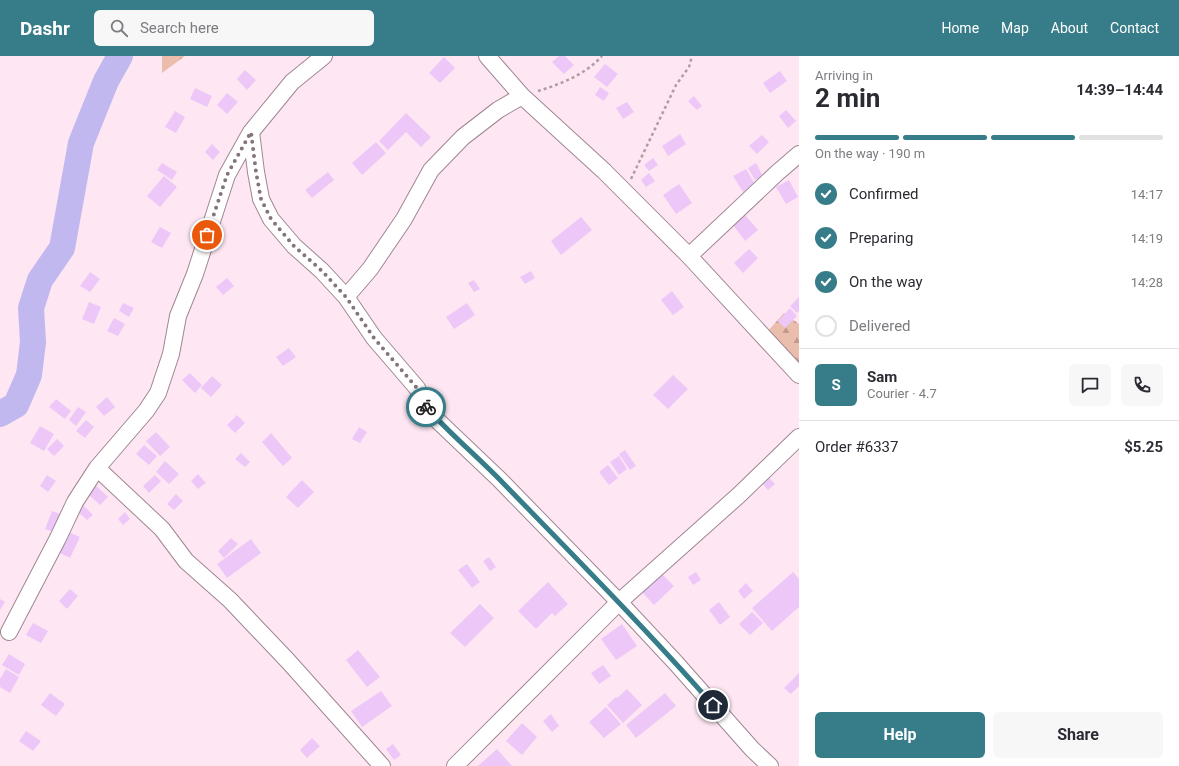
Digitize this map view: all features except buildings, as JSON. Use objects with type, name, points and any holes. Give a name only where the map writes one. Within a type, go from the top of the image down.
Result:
[{"type":"street","points":[[9,632],[75,502],[97,468],[146,411],[158,393],[170,354],[178,316],[195,274],[227,175],[251,132],[292,82],[324,56]]},
{"type":"street","points":[[488,56],[522,96],[689,256],[799,375]]},
{"type":"street","points":[[346,297],[370,269],[404,219],[431,170],[463,137],[498,110],[522,96]]},
{"type":"street","points":[[251,132],[261,199],[271,219],[294,246],[322,271],[346,297],[374,338],[417,388],[426,407],[438,421],[499,479],[619,602],[770,766]]},
{"type":"street","points":[[689,256],[799,154]]},
{"type":"street","points":[[455,766],[619,602],[739,495],[799,437]]},
{"type":"street","points":[[97,468],[162,529],[186,561],[230,600],[278,650],[382,766]]},
{"type":"path","points":[[522,96],[551,87],[582,73],[602,56]]},
{"type":"path","points":[[626,194],[630,180],[654,129],[676,85],[689,68],[692,56]]},
{"type":"green space","points":[[162,56],[185,56],[162,73]]},
{"type":"green space","points":[[784,313],[799,324],[799,376],[760,340]]},
{"type":"waterway","points":[[0,414],[16,405],[29,375],[33,342],[31,308],[40,280],[62,248],[81,143],[106,81],[120,56]]},
{"type":"way so far","points":[[207,235],[227,175],[251,132],[261,199],[271,219],[294,246],[322,271],[346,297],[374,338],[417,388],[426,407]]},
{"type":"route","points":[[426,407],[438,421],[499,479],[619,602],[713,705]]}]
